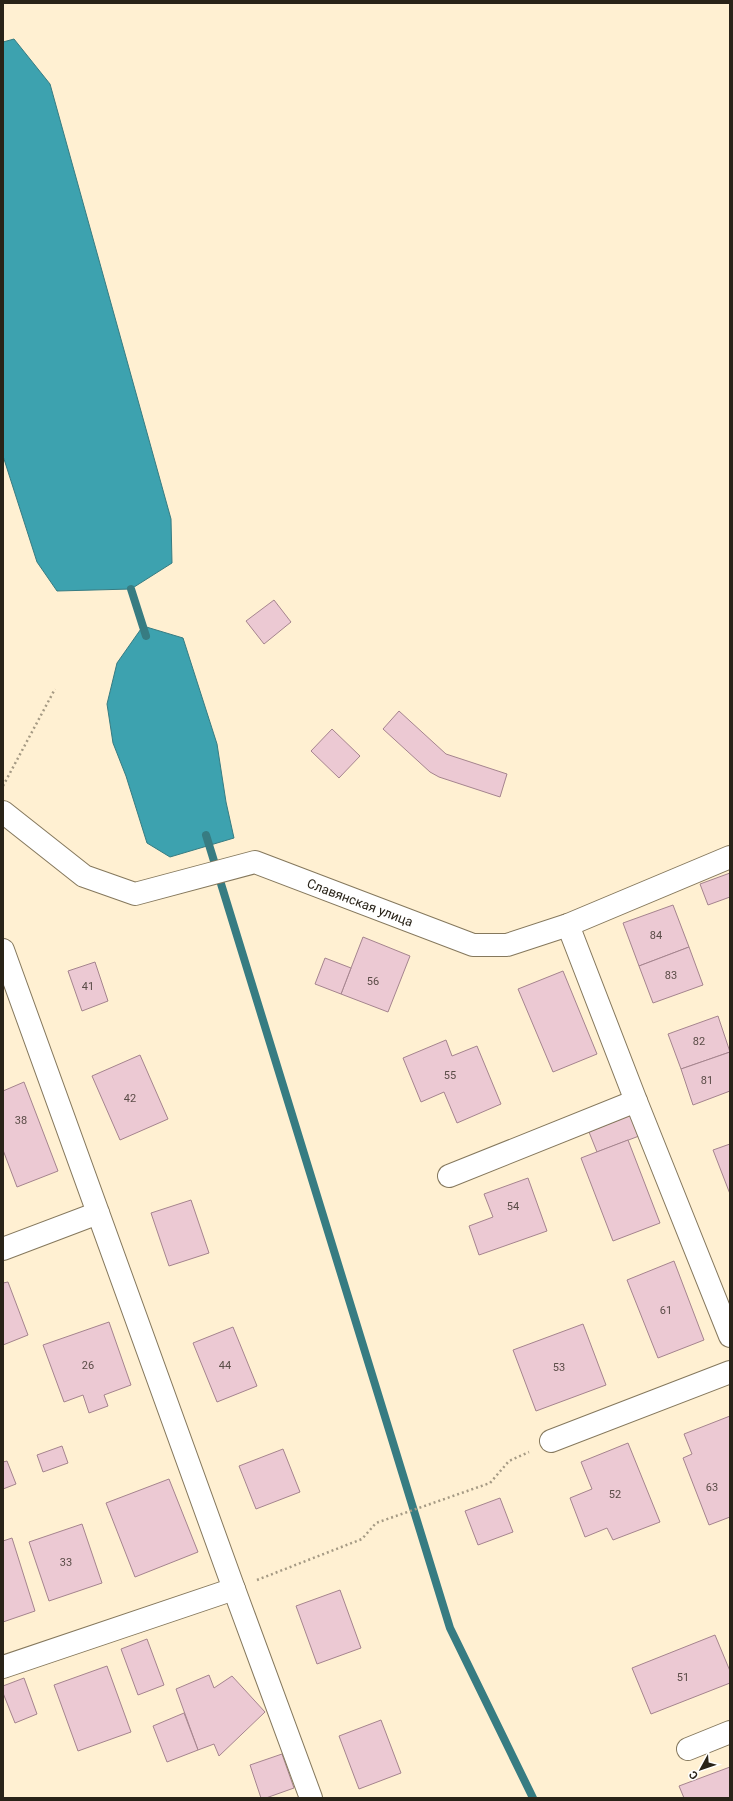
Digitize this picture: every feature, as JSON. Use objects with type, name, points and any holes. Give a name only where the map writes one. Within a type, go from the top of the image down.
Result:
[{"type":"street","name":"Славянская улица","points":[[3,812],[84,876],[135,894],[255,862],[473,945],[507,944],[568,925],[730,857]]},
{"type":"street","points":[[568,925],[636,1101],[730,1336]]},
{"type":"street","points":[[3,950],[234,1589],[312,1798]]},
{"type":"street","points":[[449,1176],[636,1101]]},
{"type":"street","points":[[3,1249],[98,1213]]},
{"type":"street","points":[[551,1441],[730,1372]]},
{"type":"street","points":[[3,1668],[234,1589]]},
{"type":"street","points":[[688,1749],[730,1732]]},
{"type":"path","points":[[3,786],[55,689]]},
{"type":"path","points":[[234,1589],[362,1539],[376,1523],[490,1484],[509,1461],[551,1441]]},
{"type":"water","points":[[14,39],[50,84],[171,519],[172,563],[131,589],[57,591],[37,562],[3,456],[3,42]]},
{"type":"water","points":[[143,626],[183,638],[217,744],[226,802],[234,838],[170,857],[147,843],[126,776],[113,743],[107,704],[117,663]]},
{"type":"building","points":[[274,600],[291,622],[264,644],[246,621]]},
{"type":"building","points":[[399,711],[446,754],[507,774],[500,797],[439,777],[430,772],[383,729]]},
{"type":"building","points":[[332,729],[360,756],[339,778],[311,751]]},
{"type":"building","points":[[730,873],[730,897],[708,905],[700,884]]},
{"type":"building","points":[[673,905],[689,947],[639,966],[623,923]]},
{"type":"building","points":[[363,937],[410,956],[388,1012],[341,994]]},
{"type":"building","points":[[689,947],[703,985],[653,1003],[639,966]]},
{"type":"building","points":[[325,958],[351,968],[341,994],[315,984]]},
{"type":"building","points":[[95,962],[108,1001],[82,1011],[68,971]]},
{"type":"building","points":[[563,971],[597,1054],[553,1072],[518,989]]},
{"type":"building","points":[[718,1016],[730,1052],[681,1069],[668,1034]]},
{"type":"building","points":[[446,1040],[452,1056],[477,1046],[501,1104],[457,1123],[444,1092],[421,1102],[403,1058]]},
{"type":"building","points":[[730,1052],[730,1091],[693,1105],[681,1069]]},
{"type":"building","points":[[140,1055],[168,1119],[120,1140],[92,1076]]},
{"type":"building","points":[[24,1082],[58,1171],[17,1187],[3,1150],[3,1091]]},
{"type":"building","points":[[631,1115],[639,1136],[597,1152],[589,1132]]},
{"type":"building","points":[[628,1140],[660,1223],[613,1241],[581,1158]]},
{"type":"building","points":[[730,1144],[730,1194],[713,1150]]},
{"type":"building","points":[[528,1178],[547,1231],[479,1255],[469,1226],[493,1217],[484,1194]]},
{"type":"building","points":[[191,1200],[209,1253],[169,1266],[151,1213]]},
{"type":"building","points":[[674,1261],[704,1340],[658,1358],[627,1280]]},
{"type":"building","points":[[8,1282],[28,1335],[3,1345],[3,1283]]},
{"type":"building","points":[[109,1322],[131,1385],[104,1395],[108,1406],[89,1413],[83,1395],[64,1402],[43,1345]]},
{"type":"building","points":[[583,1324],[606,1385],[536,1411],[513,1350]]},
{"type":"building","points":[[233,1327],[257,1386],[217,1402],[193,1343]]},
{"type":"building","points":[[730,1416],[730,1517],[709,1525],[683,1458],[692,1454],[684,1434]]},
{"type":"building","points":[[628,1443],[660,1522],[613,1540],[607,1528],[585,1537],[570,1498],[592,1489],[581,1462]]},
{"type":"building","points":[[62,1446],[68,1463],[43,1472],[37,1455]]},
{"type":"building","points":[[283,1449],[300,1492],[256,1509],[239,1466]]},
{"type":"building","points":[[7,1461],[16,1484],[3,1489],[3,1462]]},
{"type":"building","points":[[169,1479],[198,1552],[135,1577],[106,1503]]},
{"type":"building","points":[[500,1498],[513,1532],[478,1545],[465,1511]]},
{"type":"building","points":[[82,1524],[102,1583],[49,1601],[29,1542]]},
{"type":"building","points":[[12,1538],[35,1611],[3,1622],[3,1541]]},
{"type":"building","points":[[340,1590],[361,1648],[317,1664],[296,1606]]},
{"type":"building","points":[[715,1635],[730,1671],[730,1683],[651,1714],[632,1668]]},
{"type":"building","points":[[147,1639],[164,1685],[138,1695],[121,1649]]},
{"type":"building","points":[[107,1666],[131,1732],[78,1751],[54,1685]]},
{"type":"building","points":[[209,1675],[214,1688],[232,1676],[265,1712],[219,1756],[214,1744],[198,1750],[176,1689]]},
{"type":"building","points":[[24,1678],[37,1714],[15,1723],[3,1693],[3,1686]]},
{"type":"building","points":[[184,1713],[198,1750],[167,1762],[153,1726]]},
{"type":"building","points":[[381,1720],[401,1773],[359,1789],[339,1736]]},
{"type":"building","points":[[282,1754],[294,1788],[266,1798],[261,1798],[250,1765]]},
{"type":"building","points":[[730,1767],[730,1798],[684,1798],[679,1786]]},
{"type":"waterway","points":[[131,589],[146,636]]},
{"type":"waterway","points":[[206,835],[450,1628],[533,1798]]}]
